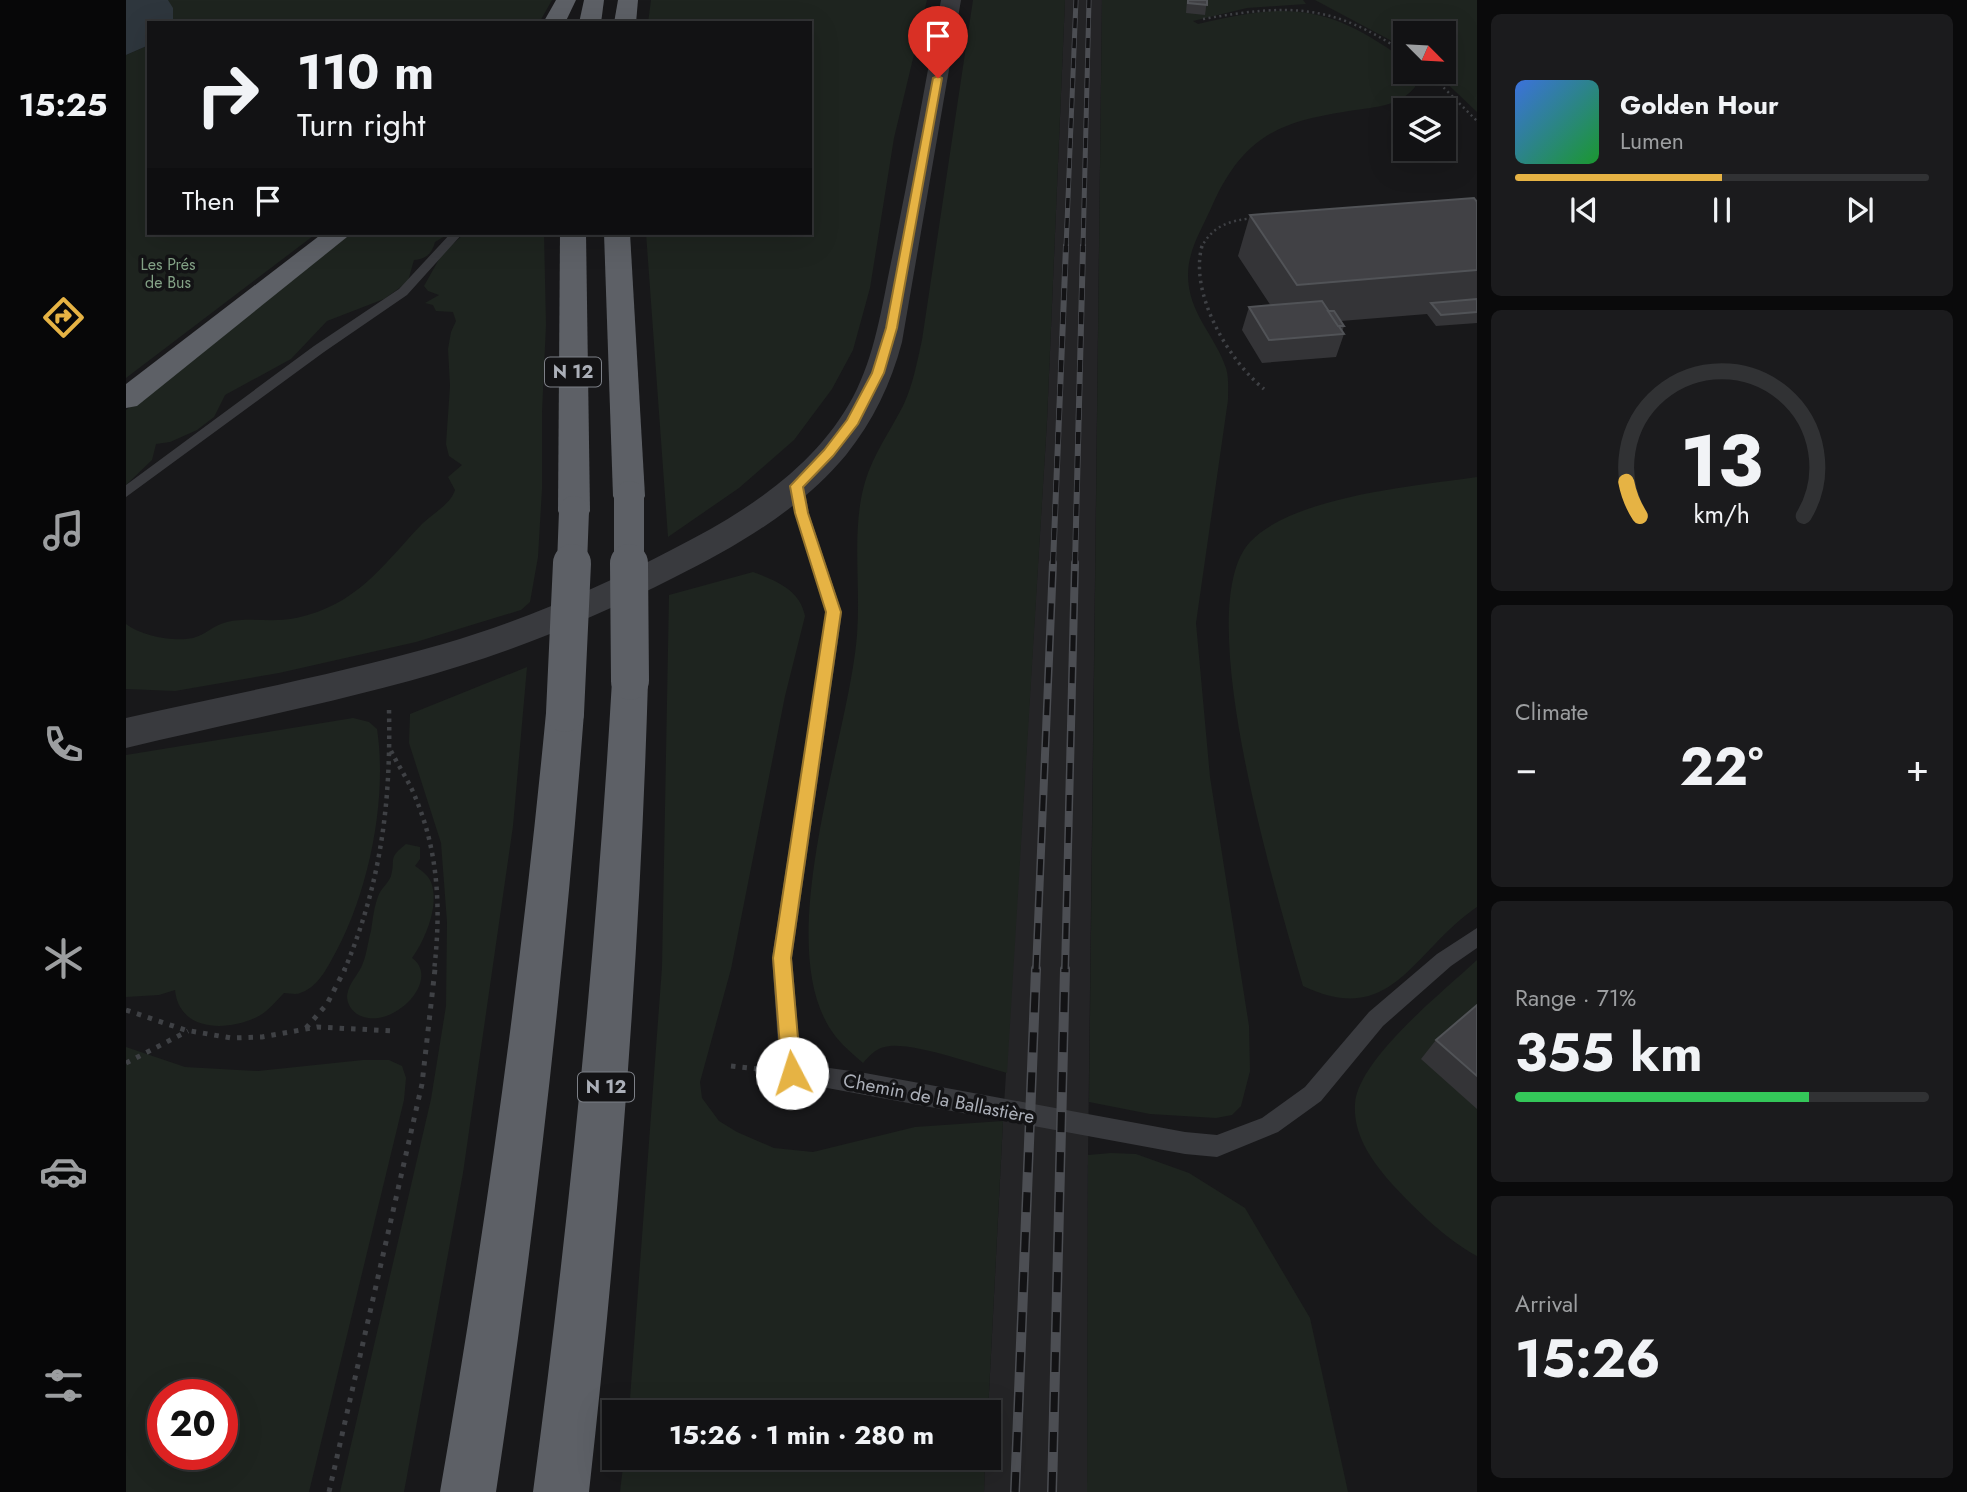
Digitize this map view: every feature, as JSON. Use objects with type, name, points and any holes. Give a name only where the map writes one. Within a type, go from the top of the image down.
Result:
[{"type":"highway","points":[[555,21],[566,0]]},
{"type":"highway","points":[[590,21],[594,0]]},
{"type":"highway","points":[[625,21],[628,0]]},
{"type":"highway","points":[[126,399],[336,235]]},
{"type":"highway","name":"N 12","points":[[468,1492],[534,1028],[554,850],[565,713],[574,512],[573,235]]},
{"type":"highway","name":"N 12","points":[[561,1492],[588,1269],[608,1057],[626,804],[630,681],[629,496],[617,235]]},
{"type":"street","points":[[126,733],[419,664],[486,643],[580,608],[715,542],[754,519],[797,486],[829,453],[853,421],[872,389],[886,348],[915,209],[951,0]]},
{"type":"street","points":[[126,709],[221,710]]},
{"type":"lane","points":[[126,492],[318,349],[402,292],[455,235]]},
{"type":"lane","name":"Chemin de la Ballastière","points":[[797,486],[802,513],[834,612],[782,958],[792,1073],[865,1083],[1185,1143],[1217,1146],[1270,1125],[1313,1094],[1376,1019],[1444,960],[1477,937]]},
{"type":"path","points":[[1203,19],[1254,9],[1285,7],[1325,11],[1370,31],[1393,45]]},
{"type":"path","points":[[1440,84],[1477,121]]},
{"type":"path","points":[[1259,218],[1220,225],[1208,234],[1199,249],[1202,294],[1223,340],[1245,373],[1264,389]]},
{"type":"path","points":[[306,1028],[319,1017],[328,1004],[360,931],[383,842],[391,751],[416,798],[432,847],[438,895],[438,947],[422,1084],[328,1492]]},
{"type":"path","points":[[126,1010],[188,1031],[245,1038],[272,1037],[306,1028],[394,1031]]},
{"type":"path","points":[[126,1063],[188,1031]]},
{"type":"shaded area","points":[[126,0],[168,0],[173,8],[173,21],[147,21],[147,46],[126,55]]},
{"type":"shaded area","points":[[1065,0],[1102,0],[1088,1155],[1087,1492],[984,1492],[985,1470],[1001,1470],[1001,1400],[989,1400],[1003,1121],[1047,421]]},
{"type":"green space","points":[[168,0],[552,0],[540,21],[173,21]]},
{"type":"green space","points":[[651,0],[927,0],[894,138],[870,288],[853,350],[832,389],[794,440],[739,488],[668,537],[646,235],[812,235],[812,21],[648,21]]},
{"type":"green space","points":[[973,0],[1065,0],[1047,421],[1007,1073],[902,1046],[881,1048],[863,1063],[836,1037],[817,999],[809,952],[810,899],[818,843],[851,679],[857,635],[857,538],[861,500],[872,462],[903,406],[922,340]]},
{"type":"green space","points":[[1102,0],[1303,0],[1306,4],[1247,8],[1193,21],[1198,24],[1258,12],[1283,11],[1329,18],[1353,28],[1393,52],[1393,84],[1415,84],[1415,87],[1402,98],[1393,98],[1393,103],[1385,105],[1290,124],[1254,145],[1225,180],[1190,257],[1188,275],[1192,301],[1221,356],[1228,380],[1228,400],[1196,623],[1210,777],[1249,1026],[1250,1071],[1241,1106],[1232,1115],[1216,1118],[1150,1114],[1089,1102]]},
{"type":"green space","points":[[1315,0],[1477,0],[1477,112],[1448,84],[1456,84],[1456,21],[1393,21],[1393,42]]},
{"type":"green space","name":"Les Prés de Bus","points":[[147,46],[147,235],[314,235],[126,378],[126,55]]},
{"type":"green space","points":[[347,235],[447,235],[435,242],[426,257],[414,260],[408,281],[398,289],[384,299],[327,321],[291,359],[225,395],[214,417],[197,430],[170,442],[156,444],[152,460],[126,485],[126,410]]},
{"type":"green space","points":[[463,235],[544,235],[546,325],[542,489],[538,557],[530,602],[521,610],[416,642],[279,673],[175,691],[126,689],[126,624],[149,635],[185,639],[197,637],[227,622],[296,618],[317,612],[336,604],[367,582],[422,524],[450,500],[455,490],[448,477],[462,465],[449,456],[446,444],[450,386],[448,349],[456,321],[453,312],[436,311],[433,305],[425,303],[439,295],[428,291],[424,286],[442,254]]},
{"type":"green space","points":[[1477,477],[1477,907],[1400,979],[1381,991],[1359,998],[1334,997],[1303,986],[1259,826],[1233,690],[1229,628],[1233,577],[1250,542],[1270,526],[1295,514],[1390,489]]},
{"type":"green space","points":[[753,572],[779,583],[793,593],[805,616],[785,696],[731,969],[700,1082],[702,1098],[719,1121],[737,1132],[774,1148],[813,1152],[915,1127],[1003,1121],[989,1400],[630,1400],[662,967],[669,595]]},
{"type":"green space","points":[[527,667],[513,826],[463,1173],[404,1492],[340,1492],[431,1099],[446,1006],[447,922],[441,843],[409,743],[410,714]]},
{"type":"green space","points":[[353,718],[369,722],[377,729],[380,786],[377,817],[365,878],[356,907],[345,934],[319,979],[300,993],[284,993],[259,1016],[230,1025],[217,1026],[194,1020],[178,1003],[175,990],[159,995],[126,997],[126,755]]},
{"type":"green space","points":[[406,844],[420,847],[420,859],[415,866],[428,877],[433,891],[430,922],[412,958],[420,968],[421,979],[417,991],[397,1011],[384,1017],[370,1018],[357,1014],[351,1008],[347,996],[364,959],[379,894],[391,876],[394,856]]},
{"type":"green space","points":[[1477,960],[1477,1256],[1432,1223],[1385,1176],[1361,1138],[1355,1104],[1360,1086],[1370,1067],[1386,1047]]},
{"type":"green space","points":[[126,1047],[185,1067],[258,1071],[363,1060],[389,1060],[402,1066],[406,1078],[404,1100],[309,1492],[126,1492]]},
{"type":"green space","points":[[1136,1154],[1189,1173],[1245,1208],[1310,1318],[1348,1492],[1087,1492],[1088,1155]]},
{"type":"green space","points":[[623,1470],[985,1470],[984,1492],[620,1492]]},
{"type":"building","points":[[1188,0],[1207,0],[1207,5],[1188,3]]},
{"type":"building","points":[[1474,198],[1477,202],[1477,270],[1297,285],[1250,215]]},
{"type":"building","points":[[1477,299],[1477,312],[1441,315],[1431,303]]},
{"type":"building","points":[[1322,301],[1344,334],[1269,340],[1249,307]]},
{"type":"building","points":[[1328,311],[1334,311],[1344,326],[1338,326]]},
{"type":"building","points":[[1477,1005],[1477,1076],[1436,1040]]},
{"type":"railway","points":[[1066,248],[1076,0]]},
{"type":"railway","points":[[1083,248],[1089,0]]},
{"type":"railway","points":[[1053,564],[1066,246]]},
{"type":"railway","points":[[1075,564],[1083,246]]},
{"type":"railway","points":[[1036,971],[1053,563]]},
{"type":"railway","points":[[1065,971],[1075,563]]},
{"type":"railway","points":[[1015,1492],[1036,969]]},
{"type":"railway","points":[[1052,1492],[1065,969]]},
{"type":"route","points":[[792,1073],[782,958],[834,612],[802,513],[797,486],[829,453],[853,421],[878,373],[889,340],[938,78]]}]
